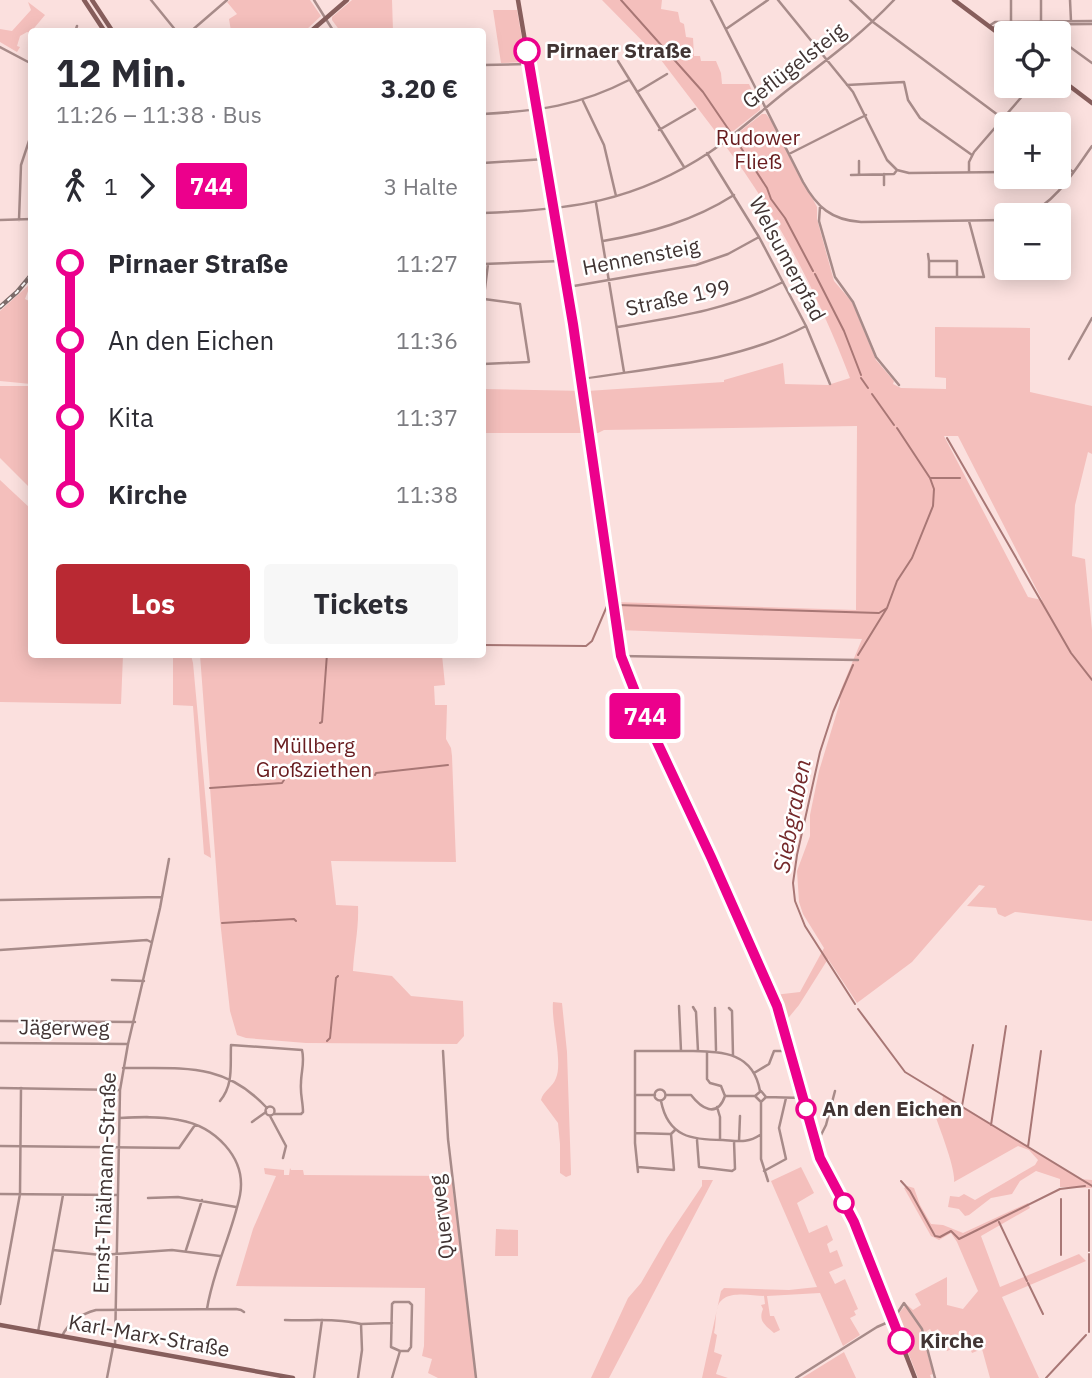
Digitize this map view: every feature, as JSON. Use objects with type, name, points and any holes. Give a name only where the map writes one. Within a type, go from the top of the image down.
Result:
[{"type":"street","points":[[84,0],[103,28]]},
{"type":"street","points":[[92,0],[110,28]]},
{"type":"street","points":[[151,0],[174,28]]},
{"type":"street","points":[[195,28],[227,0]]},
{"type":"street","points":[[314,0],[332,28]]},
{"type":"street","points":[[315,28],[347,0]]},
{"type":"street","points":[[518,0],[573,327],[621,656],[643,712],[777,1006],[823,1166],[854,1222],[915,1378]]},
{"type":"street","points":[[711,0],[803,182],[820,207],[835,217],[856,221],[994,220]]},
{"type":"street","points":[[726,29],[768,0]]},
{"type":"street","points":[[778,0],[847,85],[866,115],[887,160],[897,170],[909,173],[994,172]]},
{"type":"street","points":[[850,0],[873,22],[994,112]]},
{"type":"street","name":"Geflügelsteig","points":[[486,213],[554,210],[596,202],[654,183],[707,153],[828,61],[894,0]]},
{"type":"street","points":[[954,0],[994,29]]},
{"type":"street","points":[[1011,0],[1011,21]]},
{"type":"street","points":[[1041,0],[1041,21]]},
{"type":"street","points":[[1070,0],[1071,21],[1092,22]]},
{"type":"street","points":[[1071,22],[1092,22]]},
{"type":"street","points":[[991,27],[994,24]]},
{"type":"street","points":[[0,47],[28,63]]},
{"type":"street","points":[[1071,48],[1092,63]]},
{"type":"street","points":[[618,61],[684,167]]},
{"type":"street","points":[[486,65],[529,64]]},
{"type":"street","points":[[637,92],[667,74]]},
{"type":"street","points":[[486,114],[537,110],[583,101],[629,80]]},
{"type":"street","points":[[847,85],[904,82],[908,100],[920,118],[972,155]]},
{"type":"street","points":[[1071,87],[1092,103]]},
{"type":"street","points":[[1009,112],[1021,98]]},
{"type":"street","points":[[583,101],[604,145],[616,196]]},
{"type":"street","points":[[659,130],[695,109]]},
{"type":"street","points":[[789,154],[866,115]]},
{"type":"street","points":[[969,172],[972,155],[994,129]]},
{"type":"street","points":[[19,220],[21,165],[28,144]]},
{"type":"street","points":[[1046,203],[1092,146]]},
{"type":"street","name":"Welsumerpfad","points":[[707,153],[759,237],[783,282],[806,326],[830,384]]},
{"type":"street","points":[[486,163],[545,159]]},
{"type":"street","points":[[859,161],[859,174]]},
{"type":"street","points":[[852,174],[894,174],[897,170]]},
{"type":"street","points":[[884,174],[884,185]]},
{"type":"street","points":[[603,242],[676,225],[734,195]]},
{"type":"street","points":[[596,202],[624,372]]},
{"type":"street","points":[[820,207],[819,221],[833,272],[853,302],[876,357],[899,385]]},
{"type":"street","points":[[0,220],[28,219]]},
{"type":"street","points":[[929,254],[929,278],[984,277],[970,221]]},
{"type":"street","name":"Hennensteig","points":[[566,287],[696,265],[728,254],[759,237]]},
{"type":"street","points":[[486,282],[488,264],[561,261]]},
{"type":"street","points":[[929,261],[957,261],[957,277]]},
{"type":"street","name":"Straße 199","points":[[617,327],[724,307],[783,282]]},
{"type":"street","points":[[486,299],[520,304],[529,362],[486,364]]},
{"type":"street","points":[[1069,359],[1092,318]]},
{"type":"street","points":[[581,379],[742,352],[806,326]]},
{"type":"street","points":[[621,656],[858,660]]},
{"type":"street","name":"Ernst-Thälmann-Straße","points":[[113,1346],[120,1090],[169,859]]},
{"type":"street","points":[[0,900],[161,897]]},
{"type":"street","points":[[0,950],[147,940],[151,942]]},
{"type":"street","points":[[112,980],[144,981]]},
{"type":"street","points":[[679,1006],[681,1051]]},
{"type":"street","points":[[693,1007],[698,1051]]},
{"type":"street","points":[[729,1007],[732,1011],[733,1055]]},
{"type":"street","points":[[715,1008],[716,1051]]},
{"type":"street","points":[[0,1021],[135,1022]]},
{"type":"street","name":"Jägerweg","points":[[0,1043],[128,1044]]},
{"type":"street","points":[[220,1101],[230,1079],[231,1045],[260,1046],[271,1050],[302,1050],[303,1076],[300,1079],[300,1095],[303,1112],[272,1115]]},
{"type":"street","name":"Querweg","points":[[443,1051],[448,1139],[477,1378]]},
{"type":"street","points":[[638,1172],[635,1158],[635,1051],[716,1051],[733,1055],[754,1073],[760,1091],[764,1092],[766,1097]]},
{"type":"street","points":[[666,1095],[691,1095],[702,1107],[717,1107],[722,1104],[725,1096],[721,1086],[708,1082],[708,1051]]},
{"type":"street","points":[[754,1073],[769,1063],[774,1051],[785,1051],[796,1090],[795,1098]]},
{"type":"street","points":[[123,1068],[196,1068],[230,1079],[272,1115],[286,1146],[283,1158]]},
{"type":"street","points":[[0,1088],[120,1090]]},
{"type":"street","points":[[0,1304],[20,1194],[21,1088]]},
{"type":"street","points":[[655,1095],[660,1089],[666,1095]]},
{"type":"street","points":[[725,1096],[755,1096],[760,1091]]},
{"type":"street","points":[[816,1144],[826,1125],[835,1091]]},
{"type":"street","points":[[635,1095],[655,1095]]},
{"type":"street","points":[[655,1095],[676,1129],[697,1140],[754,1140],[760,1135]]},
{"type":"street","points":[[661,1101],[666,1095]]},
{"type":"street","points":[[755,1096],[761,1102]]},
{"type":"street","points":[[768,1181],[760,1146],[761,1102],[766,1097],[803,1098]]},
{"type":"street","points":[[764,1171],[786,1159],[779,1128],[786,1098]]},
{"type":"street","points":[[717,1107],[720,1140]]},
{"type":"street","points":[[251,1122],[266,1110],[274,1108],[272,1115]]},
{"type":"street","points":[[739,1141],[740,1116]]},
{"type":"street","points":[[120,1118],[164,1118],[195,1125],[221,1141],[237,1163],[240,1189],[207,1309]]},
{"type":"street","points":[[0,1146],[179,1148],[195,1125]]},
{"type":"street","points":[[635,1133],[671,1134],[676,1129]]},
{"type":"street","points":[[638,1167],[675,1170],[671,1134]]},
{"type":"street","points":[[697,1140],[699,1169],[720,1171],[735,1171],[734,1141]]},
{"type":"street","points":[[754,1140],[760,1146]]},
{"type":"street","points":[[0,1194],[118,1195]]},
{"type":"street","points":[[38,1332],[63,1195]]},
{"type":"street","points":[[148,1198],[202,1200],[236,1207]]},
{"type":"street","points":[[186,1251],[202,1200]]},
{"type":"street","points":[[53,1250],[88,1255],[158,1250],[186,1251],[220,1256]]},
{"type":"street","points":[[393,1302],[411,1302],[411,1347],[408,1351],[400,1351],[391,1347],[393,1302]]},
{"type":"street","points":[[796,1378],[892,1320],[904,1303],[922,1329],[936,1378]]},
{"type":"street","points":[[62,1336],[71,1324],[87,1312],[116,1309],[207,1309],[244,1312]]},
{"type":"street","points":[[285,1320],[328,1318],[361,1324],[392,1323]]},
{"type":"street","points":[[314,1378],[322,1320]]},
{"type":"street","points":[[358,1378],[362,1350],[361,1324]]},
{"type":"street","name":"Karl-Marx-Straße","points":[[0,1325],[293,1378]]},
{"type":"street","name":"Karl-Marx-Straße","points":[[107,1378],[113,1346]]},
{"type":"street","points":[[392,1378],[400,1351]]},
{"type":"green space","points":[[310,0],[321,16],[308,28],[230,28],[229,19],[237,14],[227,2]]},
{"type":"green space","points":[[352,0],[392,0],[393,28],[338,28],[332,17]]},
{"type":"green space","name":"Rudower Fließ","points":[[602,0],[662,0],[661,9],[678,12],[686,37],[693,38],[694,56],[700,56],[701,61],[716,61],[722,84],[749,84],[760,110],[722,140],[661,60]]},
{"type":"green space","points":[[28,2],[45,15],[34,28],[28,28],[28,32],[20,36],[17,52],[0,42],[0,29],[12,31],[31,10]]},
{"type":"green space","points":[[493,10],[517,10],[526,62],[501,63]]},
{"type":"green space","points":[[762,114],[766,114],[817,207],[817,219],[834,281],[852,302],[876,360],[894,381],[893,384],[901,388],[946,389],[946,378],[935,377],[935,327],[1030,328],[1030,392],[1092,406],[1092,454],[1088,452],[1075,505],[1072,556],[1085,559],[1092,630],[1092,921],[1015,912],[1005,917],[998,914],[996,908],[967,906],[985,886],[979,885],[912,962],[857,1003],[828,959],[785,1022],[774,995],[800,992],[824,948],[803,914],[799,902],[797,871],[810,836],[810,815],[819,771],[840,702],[840,692],[862,639],[618,630],[615,602],[856,610],[857,426],[604,430],[598,433],[486,433],[486,389],[587,391],[724,382],[783,363],[785,384],[828,385],[850,378],[825,317],[795,256],[724,144]],"holes":[[[944,436],[958,436],[1042,600],[1028,597]]]},
{"type":"green space","points":[[28,286],[25,299],[28,300],[28,384],[0,381],[0,311]]},
{"type":"green space","points":[[0,386],[28,386],[28,486],[0,458]]},
{"type":"green space","points":[[0,480],[28,506],[28,658],[123,658],[121,704],[0,702]]},
{"type":"green space","points":[[173,658],[192,658],[211,858],[204,854],[193,706],[173,705]]},
{"type":"green space","name":"Müllberg Großziethen","points":[[200,658],[442,658],[445,685],[434,686],[435,705],[447,705],[446,739],[452,756],[456,862],[331,861],[336,905],[358,906],[353,971],[392,976],[411,996],[463,1001],[464,1036],[457,1044],[306,1043],[237,1035],[230,1011],[220,920]]},
{"type":"green space","points":[[553,1002],[562,1003],[567,1052],[571,1175],[566,1177],[560,1173],[558,1123],[541,1100],[555,1081],[558,1071]]},
{"type":"green space","points":[[943,1094],[1025,1145],[1028,1144],[1030,1149],[1080,1179],[1092,1180],[1092,1188],[1060,1187],[1060,1179],[1036,1171],[1020,1181],[1012,1194],[991,1198],[969,1215],[965,1216],[959,1209],[948,1207],[950,1196],[959,1197],[964,1194],[975,1200],[1035,1165],[1038,1160],[1029,1150],[1018,1146],[954,1182],[950,1158],[934,1112],[942,1105]]},
{"type":"green space","points":[[801,1167],[814,1193],[797,1203],[809,1233],[827,1225],[833,1240],[827,1244],[830,1253],[837,1250],[843,1266],[829,1272],[835,1284],[845,1279],[858,1309],[854,1311],[856,1315],[850,1318],[860,1335],[843,1346],[820,1293],[767,1296],[770,1316],[774,1316],[780,1330],[774,1333],[762,1320],[761,1305],[765,1304],[764,1296],[729,1296],[724,1298],[717,1309],[724,1288],[789,1290],[817,1287],[771,1181]]},
{"type":"green space","points":[[264,1168],[284,1170],[284,1175],[289,1175],[290,1168],[303,1170],[304,1175],[451,1176],[476,1378],[438,1378],[428,1373],[432,1359],[422,1356],[425,1288],[236,1286],[253,1229],[276,1176],[265,1174]]},
{"type":"green space","points":[[702,1180],[713,1180],[609,1378],[591,1378],[628,1298],[641,1283],[702,1186]]},
{"type":"green space","points":[[904,1188],[914,1188],[931,1224],[943,1225],[963,1233],[1028,1203],[1030,1208],[981,1236],[1000,1287],[1079,1254],[1086,1261],[1002,1297],[1039,1378],[990,1378],[982,1349],[972,1353],[967,1342],[947,1351],[938,1329],[932,1332],[930,1329],[922,1334],[933,1374],[930,1375],[931,1378],[918,1378],[895,1319],[906,1304],[913,1310],[921,1305],[915,1294],[947,1277],[947,1305],[963,1309],[978,1291],[951,1233],[939,1240],[931,1236]]},
{"type":"green space","points":[[496,1229],[518,1230],[518,1256],[495,1256]]},
{"type":"green space","points":[[716,1312],[714,1333],[717,1335],[714,1352],[722,1355],[716,1374],[728,1378],[702,1378]]},
{"type":"green space","points":[[844,1352],[856,1378],[802,1378]]},
{"type":"waterway","name":"Rudower Fließ","points":[[621,0],[703,92],[731,133]]},
{"type":"waterway","name":"Rudower Fließ","points":[[734,137],[785,218],[813,271]]},
{"type":"waterway","name":"Rudower Fließ","points":[[815,274],[844,331],[861,375]]},
{"type":"waterway","name":"Siebgraben","points":[[861,378],[868,388]]},
{"type":"waterway","name":"Siebgraben","points":[[872,394],[894,425]]},
{"type":"waterway","name":"Siebgraben","points":[[858,655],[887,608],[897,581],[912,558],[933,506],[934,489],[930,478],[897,428]]},
{"type":"waterway","name":"Rudower Fließ","points":[[947,438],[1071,653],[1092,680]]},
{"type":"waterway","points":[[930,478],[960,478]]},
{"type":"waterway","points":[[617,605],[879,613],[887,608]]},
{"type":"waterway","points":[[486,645],[586,646],[592,641],[607,606]]},
{"type":"waterway","points":[[320,723],[327,658]]},
{"type":"waterway","name":"Siebgraben","points":[[853,665],[820,752],[793,883],[795,901],[805,926],[855,1004]]},
{"type":"waterway","points":[[375,775],[448,765]]},
{"type":"waterway","points":[[210,788],[282,783],[284,780]]},
{"type":"waterway","points":[[222,923],[296,921]]},
{"type":"waterway","points":[[327,1041],[330,1038],[338,976]]},
{"type":"waterway","name":"Siebgraben","points":[[858,1009],[905,1072],[1092,1186]]},
{"type":"waterway","points":[[991,1125],[1006,1026]]},
{"type":"waterway","points":[[962,1106],[973,1045]]},
{"type":"waterway","points":[[1028,1147],[1041,1051]]},
{"type":"waterway","points":[[901,1181],[910,1191],[935,1236],[940,1237],[951,1231],[959,1239],[1060,1189],[1085,1186]]},
{"type":"waterway","points":[[1089,1190],[1089,1251]]},
{"type":"waterway","points":[[1061,1199],[1061,1255]]},
{"type":"waterway","points":[[999,1222],[1027,1281]]},
{"type":"waterway","points":[[1089,1254],[1089,1332]]},
{"type":"waterway","points":[[1028,1283],[1043,1314]]},
{"type":"waterway","points":[[1046,1378],[1086,1335]]},
{"type":"railway","points":[[0,307],[28,279]]},
{"type":"bus line","name":"744","points":[[527,51],[573,320],[621,656],[643,712],[777,1006],[820,1158],[854,1222],[901,1341]]},
{"type":"place","name":"Pirnaer Straße","points":[[527,51]]},
{"type":"place","name":"An den Eichen","points":[[806,1109]]},
{"type":"place","name":"Kirche","points":[[901,1341]]}]
